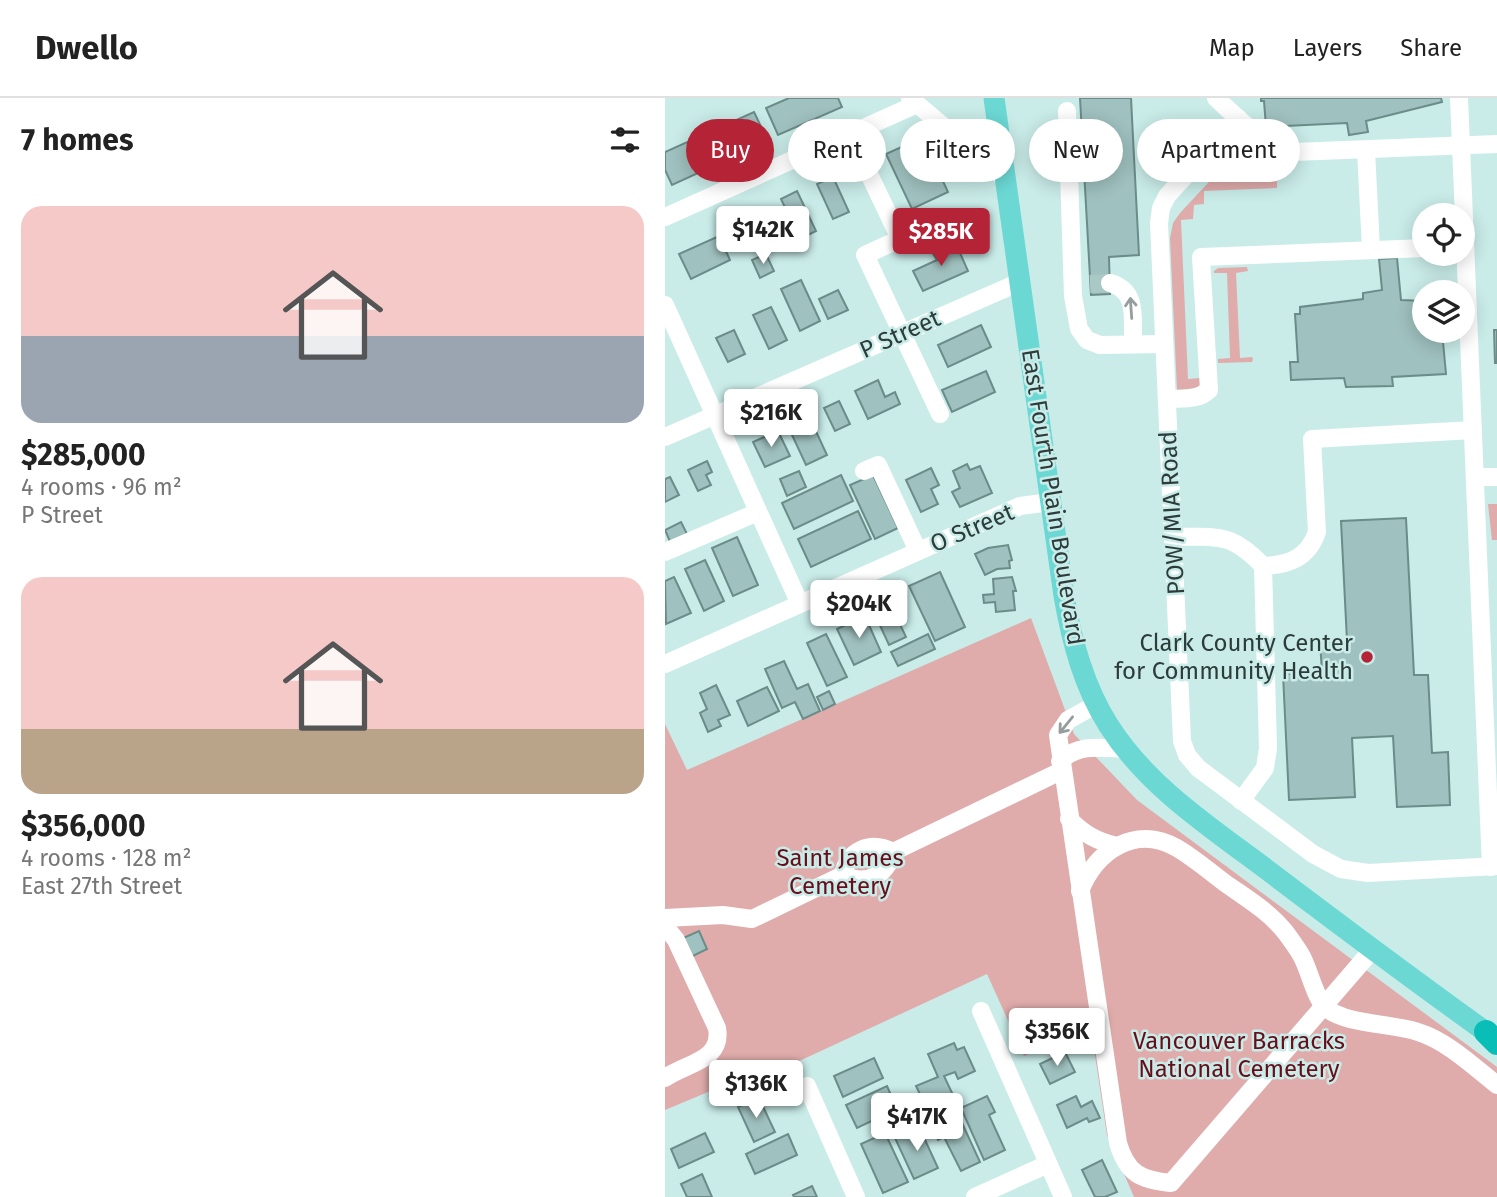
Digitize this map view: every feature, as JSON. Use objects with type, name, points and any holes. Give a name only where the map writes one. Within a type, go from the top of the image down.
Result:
[{"type":"main road","name":"East Fourth Plain Boulevard","points":[[994,98],[997,119]]},
{"type":"main road","name":"East Fourth Plain Boulevard","points":[[1006,182],[1072,636],[1085,678],[1097,704],[1125,749],[1150,777],[1199,819],[1494,1038]]},
{"type":"street","points":[[1216,98],[1261,138],[1282,149],[1308,152],[1497,144]]},
{"type":"street","points":[[1459,98],[1463,203]]},
{"type":"street","points":[[879,119],[913,101],[935,119]]},
{"type":"street","points":[[1066,111],[1081,285],[1079,329],[1087,340],[1100,345],[1164,344]]},
{"type":"street","name":"POW/MIA Road","points":[[1238,118],[1167,196],[1161,208],[1159,223],[1182,741],[1187,755],[1198,768],[1313,854],[1341,869],[1368,873],[1494,867]]},
{"type":"street","points":[[1366,150],[1371,250]]},
{"type":"street","points":[[665,217],[788,162]]},
{"type":"street","points":[[872,182],[899,239],[865,255],[940,414]]},
{"type":"street","points":[[1167,399],[1203,396],[1209,390],[1201,257],[1412,248]]},
{"type":"street","points":[[1465,266],[1494,867]]},
{"type":"street","name":"P Street","points":[[665,437],[1020,282]]},
{"type":"street","points":[[1110,283],[1122,286],[1131,296],[1133,344]]},
{"type":"street","points":[[665,305],[669,324],[714,415],[800,604]]},
{"type":"street","points":[[1263,566],[1293,561],[1313,543],[1317,532],[1312,439],[1473,430]]},
{"type":"street","points":[[864,471],[877,465],[918,551]]},
{"type":"street","points":[[1475,478],[1497,477]]},
{"type":"street","name":"O Street","points":[[665,664],[1020,506],[1051,502]]},
{"type":"street","points":[[665,552],[758,512]]},
{"type":"street","points":[[1173,537],[1230,539],[1246,548],[1263,566],[1268,748],[1265,768],[1241,801]]},
{"type":"street","points":[[1097,704],[1074,716],[1059,730],[1061,766],[1116,1130],[1122,1157],[1130,1169],[1141,1177],[1176,1190],[1373,950]]},
{"type":"street","points":[[843,875],[853,880],[875,878],[884,871],[893,852],[1061,766],[1069,753],[1084,747],[1125,749]]},
{"type":"street","points":[[1069,819],[1090,837],[1117,846]]},
{"type":"street","points":[[1080,891],[1087,872],[1100,857],[1117,846],[1136,841],[1157,841],[1176,848],[1266,912],[1285,932],[1301,956],[1325,1007],[1346,1018],[1420,1032],[1438,1041],[1497,1085]]},
{"type":"street","points":[[665,918],[723,915],[753,919],[843,875],[850,858],[865,847],[884,847],[893,852]]},
{"type":"street","points":[[665,926],[676,940],[718,1035],[718,1042],[710,1055],[665,1078]]},
{"type":"street","points":[[981,1011],[1063,1197]]},
{"type":"street","points":[[807,1086],[856,1197]]},
{"type":"street","points":[[975,1197],[1048,1164]]},
{"type":"green space","points":[[1209,182],[1277,182],[1277,188],[1204,191],[1204,204],[1194,205],[1193,219],[1181,220],[1188,379],[1200,378],[1201,384],[1197,388],[1177,390],[1170,238],[1173,223]]},
{"type":"green space","points":[[1247,267],[1248,271],[1236,273],[1240,358],[1253,359],[1252,362],[1218,363],[1218,359],[1230,358],[1227,273],[1214,271],[1218,268]]},
{"type":"green space","points":[[1488,504],[1497,504],[1497,540],[1492,540]]},
{"type":"green space","points":[[1031,618],[1074,734],[1137,800],[1497,1067],[1497,1197],[1134,1197],[1107,1135],[1091,1029],[1024,1056],[987,974],[782,1069],[756,1072],[665,1110],[665,724],[687,770]]},
{"type":"building","points":[[789,98],[838,98],[842,107],[815,119],[788,119],[788,131],[778,135],[774,119],[771,119],[766,108]]},
{"type":"building","points":[[1080,98],[1131,98],[1139,255],[1109,257],[1110,294],[1091,295],[1085,182],[1123,182],[1123,119],[1081,119]]},
{"type":"building","points":[[1261,98],[1441,98],[1442,102],[1366,121],[1368,132],[1349,135],[1347,123],[1300,125],[1300,119],[1265,119],[1264,101],[1261,101]]},
{"type":"building","points":[[754,112],[757,119],[738,119]]},
{"type":"building","points":[[686,143],[686,179],[672,185],[665,170],[665,152]]},
{"type":"building","points":[[900,148],[900,182],[943,182],[948,192],[912,209],[886,154]]},
{"type":"building","points":[[835,182],[849,212],[833,219],[817,184]]},
{"type":"building","points":[[797,191],[816,231],[800,239],[781,199]]},
{"type":"building","points":[[764,216],[774,238],[753,248],[743,226]]},
{"type":"building","points":[[719,236],[730,260],[691,279],[679,254]]},
{"type":"building","points":[[956,244],[968,271],[923,291],[913,271],[937,260],[932,252]]},
{"type":"building","points":[[766,254],[774,271],[760,278],[752,260]]},
{"type":"building","points":[[1397,258],[1401,300],[1412,300],[1412,343],[1443,343],[1446,374],[1392,377],[1393,386],[1346,387],[1344,378],[1291,380],[1290,362],[1298,362],[1295,314],[1300,314],[1300,307],[1363,299],[1363,293],[1382,290],[1379,259]]},
{"type":"building","points":[[801,280],[820,321],[800,331],[781,289]]},
{"type":"building","points":[[838,290],[848,310],[828,319],[819,299]]},
{"type":"building","points":[[771,307],[787,340],[769,349],[753,315]]},
{"type":"building","points":[[981,325],[991,347],[948,367],[938,345]]},
{"type":"building","points":[[734,330],[745,354],[728,362],[716,338]]},
{"type":"building","points":[[1494,330],[1497,330],[1497,363],[1495,363]]},
{"type":"building","points":[[986,371],[995,392],[952,412],[942,390]]},
{"type":"building","points":[[878,380],[885,397],[895,392],[900,404],[868,419],[855,391]]},
{"type":"building","points":[[839,401],[850,424],[835,431],[824,408]]},
{"type":"building","points":[[807,412],[827,455],[806,465],[786,422]]},
{"type":"building","points":[[778,431],[790,456],[765,467],[753,442]]},
{"type":"building","points":[[707,461],[712,472],[706,475],[711,485],[698,491],[688,470]]},
{"type":"building","points":[[967,464],[970,470],[980,466],[992,493],[960,507],[952,492],[960,488],[953,471]]},
{"type":"building","points":[[931,468],[939,485],[931,489],[938,504],[921,512],[906,480]]},
{"type":"building","points":[[799,471],[806,487],[787,496],[780,479]]},
{"type":"building","points":[[841,475],[853,501],[794,529],[782,503]]},
{"type":"building","points":[[873,475],[898,528],[875,539],[850,485]]},
{"type":"building","points":[[670,477],[679,495],[665,502],[665,479]]},
{"type":"building","points":[[858,511],[871,539],[811,567],[798,539]]},
{"type":"building","name":"Clark County Center for Community Health","points":[[1406,518],[1414,675],[1428,675],[1432,753],[1448,752],[1450,805],[1397,807],[1393,736],[1352,738],[1355,797],[1289,800],[1283,674],[1322,672],[1320,642],[1347,641],[1341,521]]},
{"type":"building","points":[[681,522],[688,536],[671,544],[665,530]]},
{"type":"building","points":[[737,537],[758,585],[733,596],[712,548]]},
{"type":"building","points":[[1008,545],[1012,560],[1009,561],[1010,568],[997,569],[985,575],[975,554],[988,548]]},
{"type":"building","points":[[705,560],[724,601],[704,611],[685,569]]},
{"type":"building","points":[[940,572],[965,627],[935,641],[909,586]]},
{"type":"building","points":[[674,577],[691,613],[666,624],[665,581]]},
{"type":"building","points":[[1012,577],[1016,591],[1013,591],[1015,610],[996,612],[995,602],[984,603],[983,595],[994,594],[993,579]]},
{"type":"building","points":[[889,601],[906,637],[889,645],[872,608]]},
{"type":"building","points":[[865,616],[881,652],[854,665],[837,629]]},
{"type":"building","points":[[826,634],[847,677],[827,686],[807,643]]},
{"type":"building","points":[[928,634],[935,649],[898,666],[891,652]]},
{"type":"building","points":[[784,661],[797,689],[808,684],[820,711],[803,719],[795,702],[782,708],[765,669]]},
{"type":"building","points":[[716,685],[730,715],[718,720],[721,726],[708,732],[700,713],[707,709],[700,693]]},
{"type":"building","points":[[767,687],[779,711],[748,726],[737,701]]},
{"type":"building","points":[[829,691],[835,704],[823,710],[817,697]]},
{"type":"building","points":[[699,931],[707,949],[689,958],[681,939]]},
{"type":"building","points":[[954,1043],[957,1050],[964,1047],[975,1071],[958,1079],[955,1072],[944,1076],[953,1095],[926,1107],[916,1086],[938,1077],[928,1054]]},
{"type":"building","points":[[1065,1052],[1075,1072],[1050,1084],[1040,1064]]},
{"type":"building","points":[[874,1058],[883,1078],[843,1097],[834,1076]]},
{"type":"building","points":[[887,1086],[897,1109],[857,1128],[846,1105]]},
{"type":"building","points":[[987,1096],[995,1112],[989,1115],[1005,1150],[984,1160],[961,1108]]},
{"type":"building","points":[[1076,1096],[1081,1107],[1092,1101],[1100,1118],[1089,1122],[1087,1118],[1067,1128],[1057,1105]]},
{"type":"building","points":[[759,1098],[775,1132],[754,1142],[738,1107]]},
{"type":"building","points":[[956,1110],[980,1162],[961,1171],[944,1137],[938,1140],[930,1122]]},
{"type":"building","points":[[919,1127],[938,1168],[914,1179],[895,1138]]},
{"type":"building","points":[[705,1133],[714,1152],[679,1168],[671,1149]]},
{"type":"building","points":[[885,1133],[908,1182],[883,1193],[861,1144]]},
{"type":"building","points":[[788,1134],[797,1155],[755,1174],[746,1154]]},
{"type":"building","points":[[1102,1160],[1117,1192],[1105,1197],[1095,1197],[1082,1170]]},
{"type":"building","points":[[702,1174],[712,1197],[687,1197],[681,1184]]},
{"type":"building","points":[[812,1186],[817,1197],[794,1197],[793,1195]]},
{"type":"tunnel","points":[[1090,284],[1110,283]]},
{"type":"place","name":"Clark County Center for Community Health","points":[[1367,657]]},
{"type":"park label","name":"Saint James Cemetery","points":[[840,872]]},
{"type":"park label","name":"Vancouver Barracks National Cemetery","points":[[1239,1055]]}]
